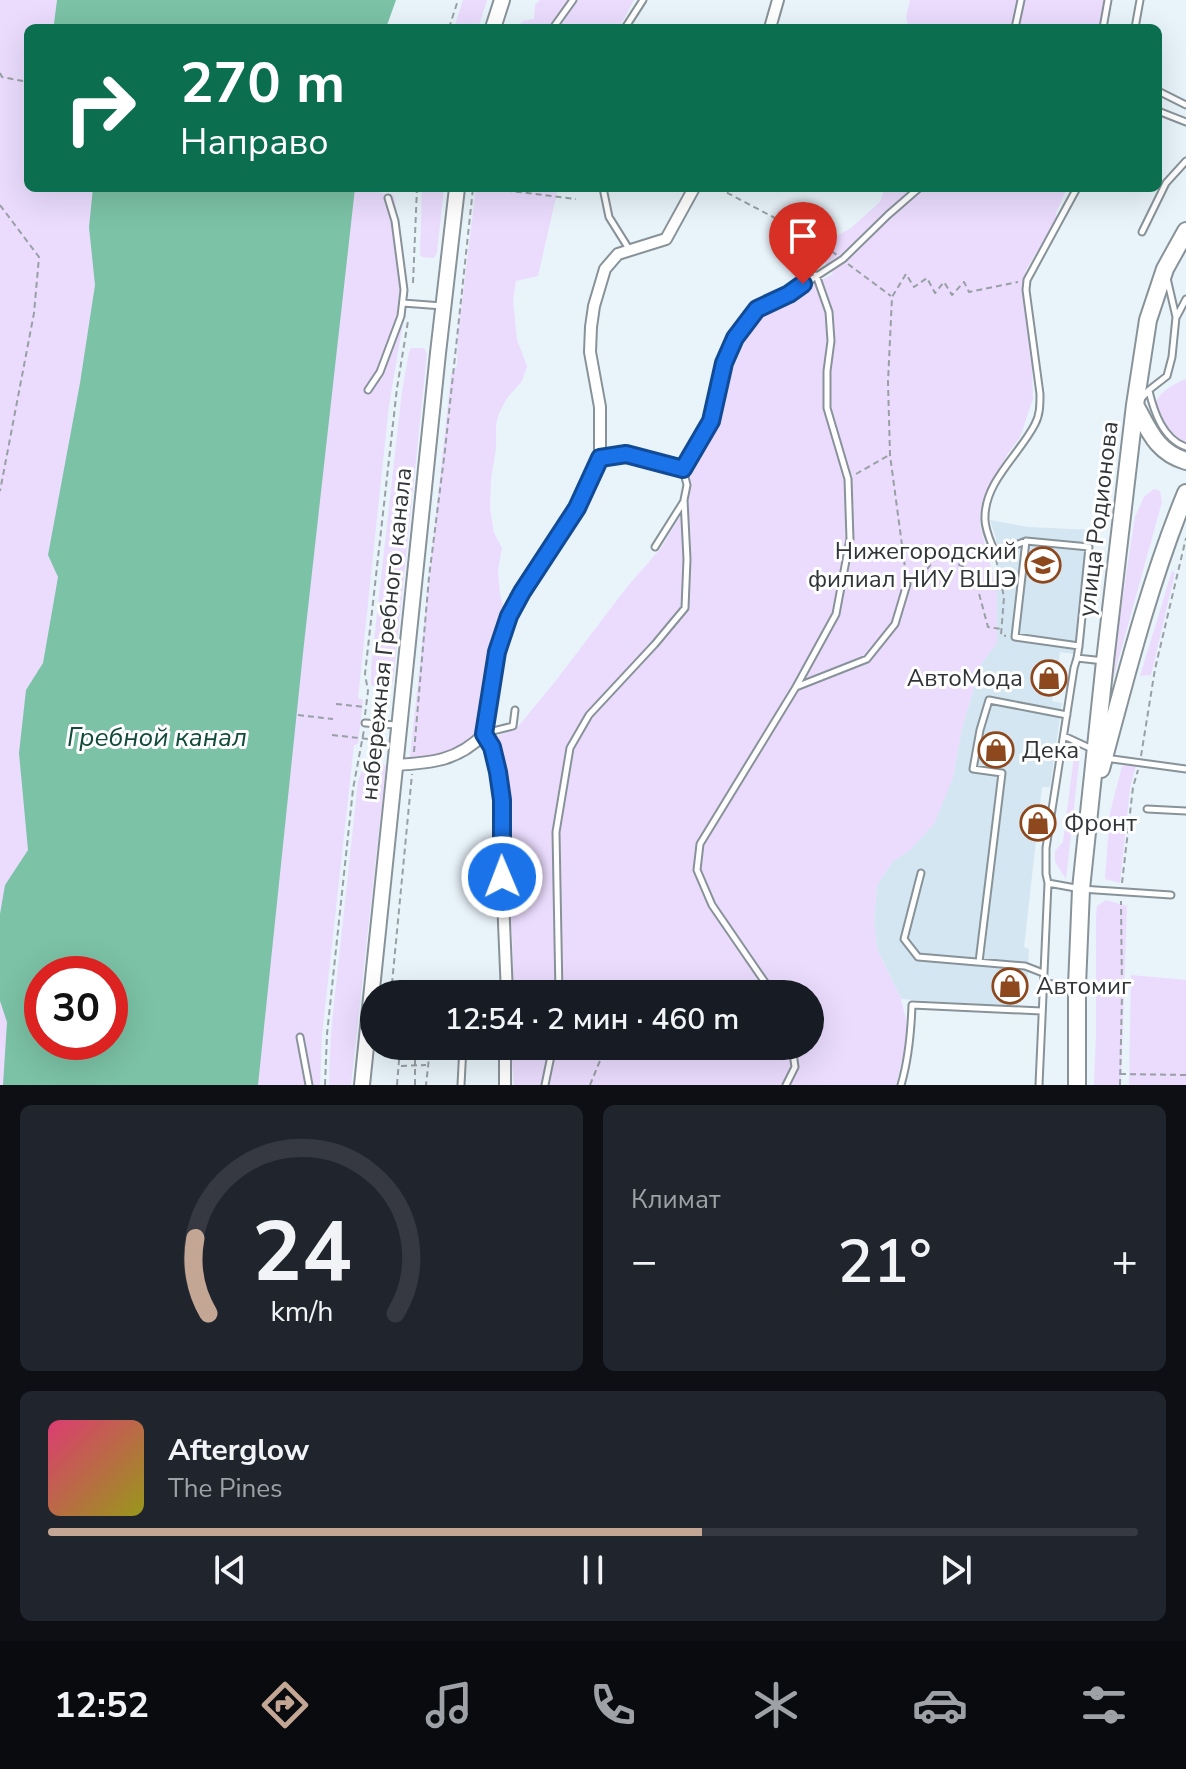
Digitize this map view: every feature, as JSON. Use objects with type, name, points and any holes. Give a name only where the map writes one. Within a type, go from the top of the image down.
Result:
[{"type":"main road","name":"улица Родионова","points":[[1100,754],[1105,661],[1148,320],[1165,269],[1186,231]]},
{"type":"main road","points":[[1135,405],[1155,441],[1174,457],[1186,461]]},
{"type":"main road","name":"улица Родионова","points":[[1077,1085],[1081,889],[1088,821],[1100,754],[1159,562],[1186,493]]},
{"type":"street","points":[[494,24],[502,0]]},
{"type":"street","points":[[771,24],[778,0]]},
{"type":"street","name":"набережная Гребного канала","points":[[375,980],[457,192]]},
{"type":"street","points":[[395,765],[454,756],[472,747],[484,734],[497,652],[509,616],[577,508],[600,458],[600,407],[590,352],[594,306],[605,269],[618,254],[666,239],[692,192]]},
{"type":"street","points":[[484,734],[492,747],[502,800],[506,980]]},
{"type":"street","name":"набережная Гребного канала","points":[[362,1085],[365,1060]]},
{"type":"street","points":[[505,1060],[505,1085]]},
{"type":"lane","points":[[556,24],[573,0]]},
{"type":"lane","points":[[628,24],[643,0]]},
{"type":"lane","points":[[1016,24],[1021,0]]},
{"type":"lane","points":[[1104,24],[1108,0]]},
{"type":"lane","points":[[1136,24],[1140,0]]},
{"type":"lane","points":[[1162,93],[1186,105]]},
{"type":"lane","points":[[1162,113],[1186,122]]},
{"type":"lane","points":[[1162,191],[1186,161]]},
{"type":"lane","points":[[604,192],[609,217],[629,250]]},
{"type":"lane","points":[[559,980],[556,832],[570,748],[589,715],[685,608],[687,559],[684,500],[687,485],[683,469],[711,421],[724,363],[735,338],[757,309],[789,294],[843,259],[914,192]]},
{"type":"lane","points":[[1039,1085],[1048,883],[1046,848],[1079,646],[1089,547],[1026,541],[995,553],[984,520],[993,487],[1035,424],[1040,409],[1027,280],[1075,192]]},
{"type":"lane","points":[[1142,232],[1162,192]]},
{"type":"lane","points":[[368,390],[380,372],[403,303],[403,276],[395,221],[388,198]]},
{"type":"lane","points":[[1135,405],[1167,376],[1172,357],[1176,317],[1165,269]]},
{"type":"lane","points":[[763,980],[712,905],[697,870],[700,844],[796,687],[836,614],[850,539],[848,479],[827,408],[831,341],[829,312],[816,275]]},
{"type":"lane","points":[[1176,317],[1186,299]]},
{"type":"lane","points":[[403,303],[443,306]]},
{"type":"lane","points":[[1149,390],[1152,405],[1170,437],[1186,447]]},
{"type":"lane","points":[[600,458],[626,454],[683,469]]},
{"type":"lane","points":[[655,547],[684,500]]},
{"type":"lane","points":[[1026,541],[1015,637],[1079,646]]},
{"type":"lane","points":[[796,687],[867,659],[895,624],[907,584]]},
{"type":"lane","points":[[1077,658],[1105,661]]},
{"type":"lane","points":[[979,962],[1002,773],[973,769],[989,700],[1067,715]]},
{"type":"lane","points":[[484,734],[513,726],[515,710]]},
{"type":"lane","points":[[365,723],[399,726]]},
{"type":"lane","points":[[1064,736],[1100,754],[1186,769]]},
{"type":"lane","points":[[1147,809],[1186,811]]},
{"type":"lane","points":[[921,873],[904,939],[918,957],[1025,966],[1043,973]]},
{"type":"lane","points":[[1048,883],[1081,889],[1171,895]]},
{"type":"lane","points":[[1043,983],[1077,986]]},
{"type":"lane","points":[[901,1085],[911,1044],[912,1005],[1041,1011]]},
{"type":"lane","points":[[300,1037],[309,1085]]},
{"type":"lane","points":[[461,1085],[462,1060]]},
{"type":"lane","points":[[545,1085],[550,1060]]},
{"type":"lane","points":[[786,1085],[795,1067],[794,1060]]},
{"type":"path","points":[[450,24],[458,0]]},
{"type":"path","points":[[0,73],[2,77],[24,81]]},
{"type":"path","points":[[325,1085],[327,1034],[353,789],[365,723],[368,691],[365,674],[397,388],[411,303],[417,192]]},
{"type":"path","points":[[392,980],[429,577],[473,192]]},
{"type":"path","points":[[519,192],[576,199]]},
{"type":"path","points":[[726,192],[811,237],[892,297]]},
{"type":"path","points":[[0,205],[39,257],[34,313],[0,491]]},
{"type":"path","points":[[1001,629],[988,627],[973,571],[938,555],[914,587],[907,584],[890,455],[888,382],[892,297],[906,274],[914,287],[927,278],[935,293],[944,282],[952,295],[964,282],[969,292],[1027,280]]},
{"type":"path","points":[[848,479],[890,455]]},
{"type":"path","points":[[995,553],[1004,597],[1001,635],[1015,637]]},
{"type":"path","points":[[336,704],[366,707]]},
{"type":"path","points":[[298,715],[333,719]]},
{"type":"path","points":[[332,735],[363,738]]},
{"type":"path","points":[[397,1085],[399,1060]]},
{"type":"path","points":[[415,1085],[416,1060]]},
{"type":"path","points":[[426,1085],[428,1060]]},
{"type":"path","points":[[590,1085],[600,1060]]},
{"type":"path","points":[[399,1066],[427,1065]]},
{"type":"path","points":[[1120,1074],[1186,1075]]},
{"type":"shaded area","name":"Гребной канал","points":[[0,0],[57,0],[54,24],[24,24],[24,192],[376,192],[394,195],[407,281],[404,317],[389,405],[358,698],[363,700],[358,744],[354,745],[322,1035],[320,1085],[0,1085]]},
{"type":"shaded area","points":[[463,0],[487,0],[479,24],[455,24]]},
{"type":"shaded area","points":[[540,0],[634,0],[621,24],[520,24],[534,19],[535,5]]},
{"type":"shaded area","points":[[910,0],[1106,0],[1102,24],[908,24]]},
{"type":"shaded area","points":[[422,192],[444,192],[437,252],[434,258],[420,254]]},
{"type":"shaded area","points":[[476,192],[557,192],[538,276],[516,281],[513,301],[517,340],[527,366],[522,381],[507,398],[496,424],[490,508],[494,533],[502,548],[498,570],[505,613],[483,725],[450,750],[430,757],[410,757],[451,375],[457,365]]},
{"type":"shaded area","points":[[884,192],[1065,192],[1056,213],[1057,218],[1026,270],[1022,291],[1033,399],[1020,437],[983,500],[981,511],[980,525],[997,591],[997,643],[981,664],[962,728],[953,778],[934,824],[910,850],[893,861],[877,885],[874,921],[877,949],[901,999],[906,1020],[907,1039],[896,1085],[514,1085],[512,1060],[824,1060],[824,980],[513,980],[508,911],[507,801],[494,737],[516,729],[661,548],[679,518],[690,488],[690,471],[694,470],[711,434],[721,395],[754,321],[833,274],[820,255],[837,236],[851,228],[880,202]]},
{"type":"shaded area","points":[[411,348],[424,348],[427,354],[393,682],[389,687],[373,686],[371,667],[402,391]]},
{"type":"shaded area","points":[[1186,379],[1186,442],[1163,424],[1156,403],[1164,391]]},
{"type":"shaded area","points":[[1154,489],[1160,491],[1162,502],[1113,679],[1135,517],[1144,497]]},
{"type":"shaded area","points":[[990,520],[1028,527],[1092,530],[1083,655],[1060,652],[1052,701],[1062,703],[1050,787],[1042,787],[1024,947],[1029,949],[1027,984],[1023,984],[1022,993],[1018,993],[1018,1007],[901,999],[877,949],[874,921],[877,885],[893,861],[910,850],[953,778],[962,728],[981,664],[997,642],[996,538]]},
{"type":"shaded area","points":[[1172,571],[1175,573],[1151,675],[1140,676]]},
{"type":"shaded area","points":[[1075,749],[1080,754],[1066,879],[1055,862],[1055,851],[1063,842]]},
{"type":"shaded area","points":[[381,762],[386,766],[363,980],[360,980],[351,1085],[329,1085],[331,1032],[358,781],[364,764]]},
{"type":"shaded area","points":[[1122,766],[1136,766],[1130,788],[1120,883],[1105,879],[1110,813]]},
{"type":"shaded area","points":[[1106,900],[1127,906],[1121,1085],[1094,1085],[1096,917],[1097,906]]},
{"type":"shaded area","points":[[1131,975],[1186,980],[1186,1085],[1129,1085]]},
{"type":"water","points":[[57,0],[396,0],[387,24],[54,23]]},
{"type":"water","name":"Гребной канал","points":[[93,192],[355,192],[258,1085],[3,1085],[7,1022],[0,1001],[0,914],[5,885],[28,850],[19,753],[26,690],[43,663],[58,577],[48,555],[95,285],[89,227]]},
{"type":"place","name":"Нижегородский филиал НИУ ВШЭ","points":[[1043,565]]},
{"type":"place","name":"АвтоМода","points":[[1049,678]]},
{"type":"place","name":"Дека","points":[[996,750]]},
{"type":"place","name":"Фронт","points":[[1038,823]]},
{"type":"place","name":"Автомиг","points":[[1010,986]]},
{"type":"route","points":[[502,877],[502,800],[492,747],[484,734],[497,652],[509,616],[577,508],[600,458],[626,454],[683,469],[711,421],[724,363],[735,338],[757,309],[803,284]]}]
